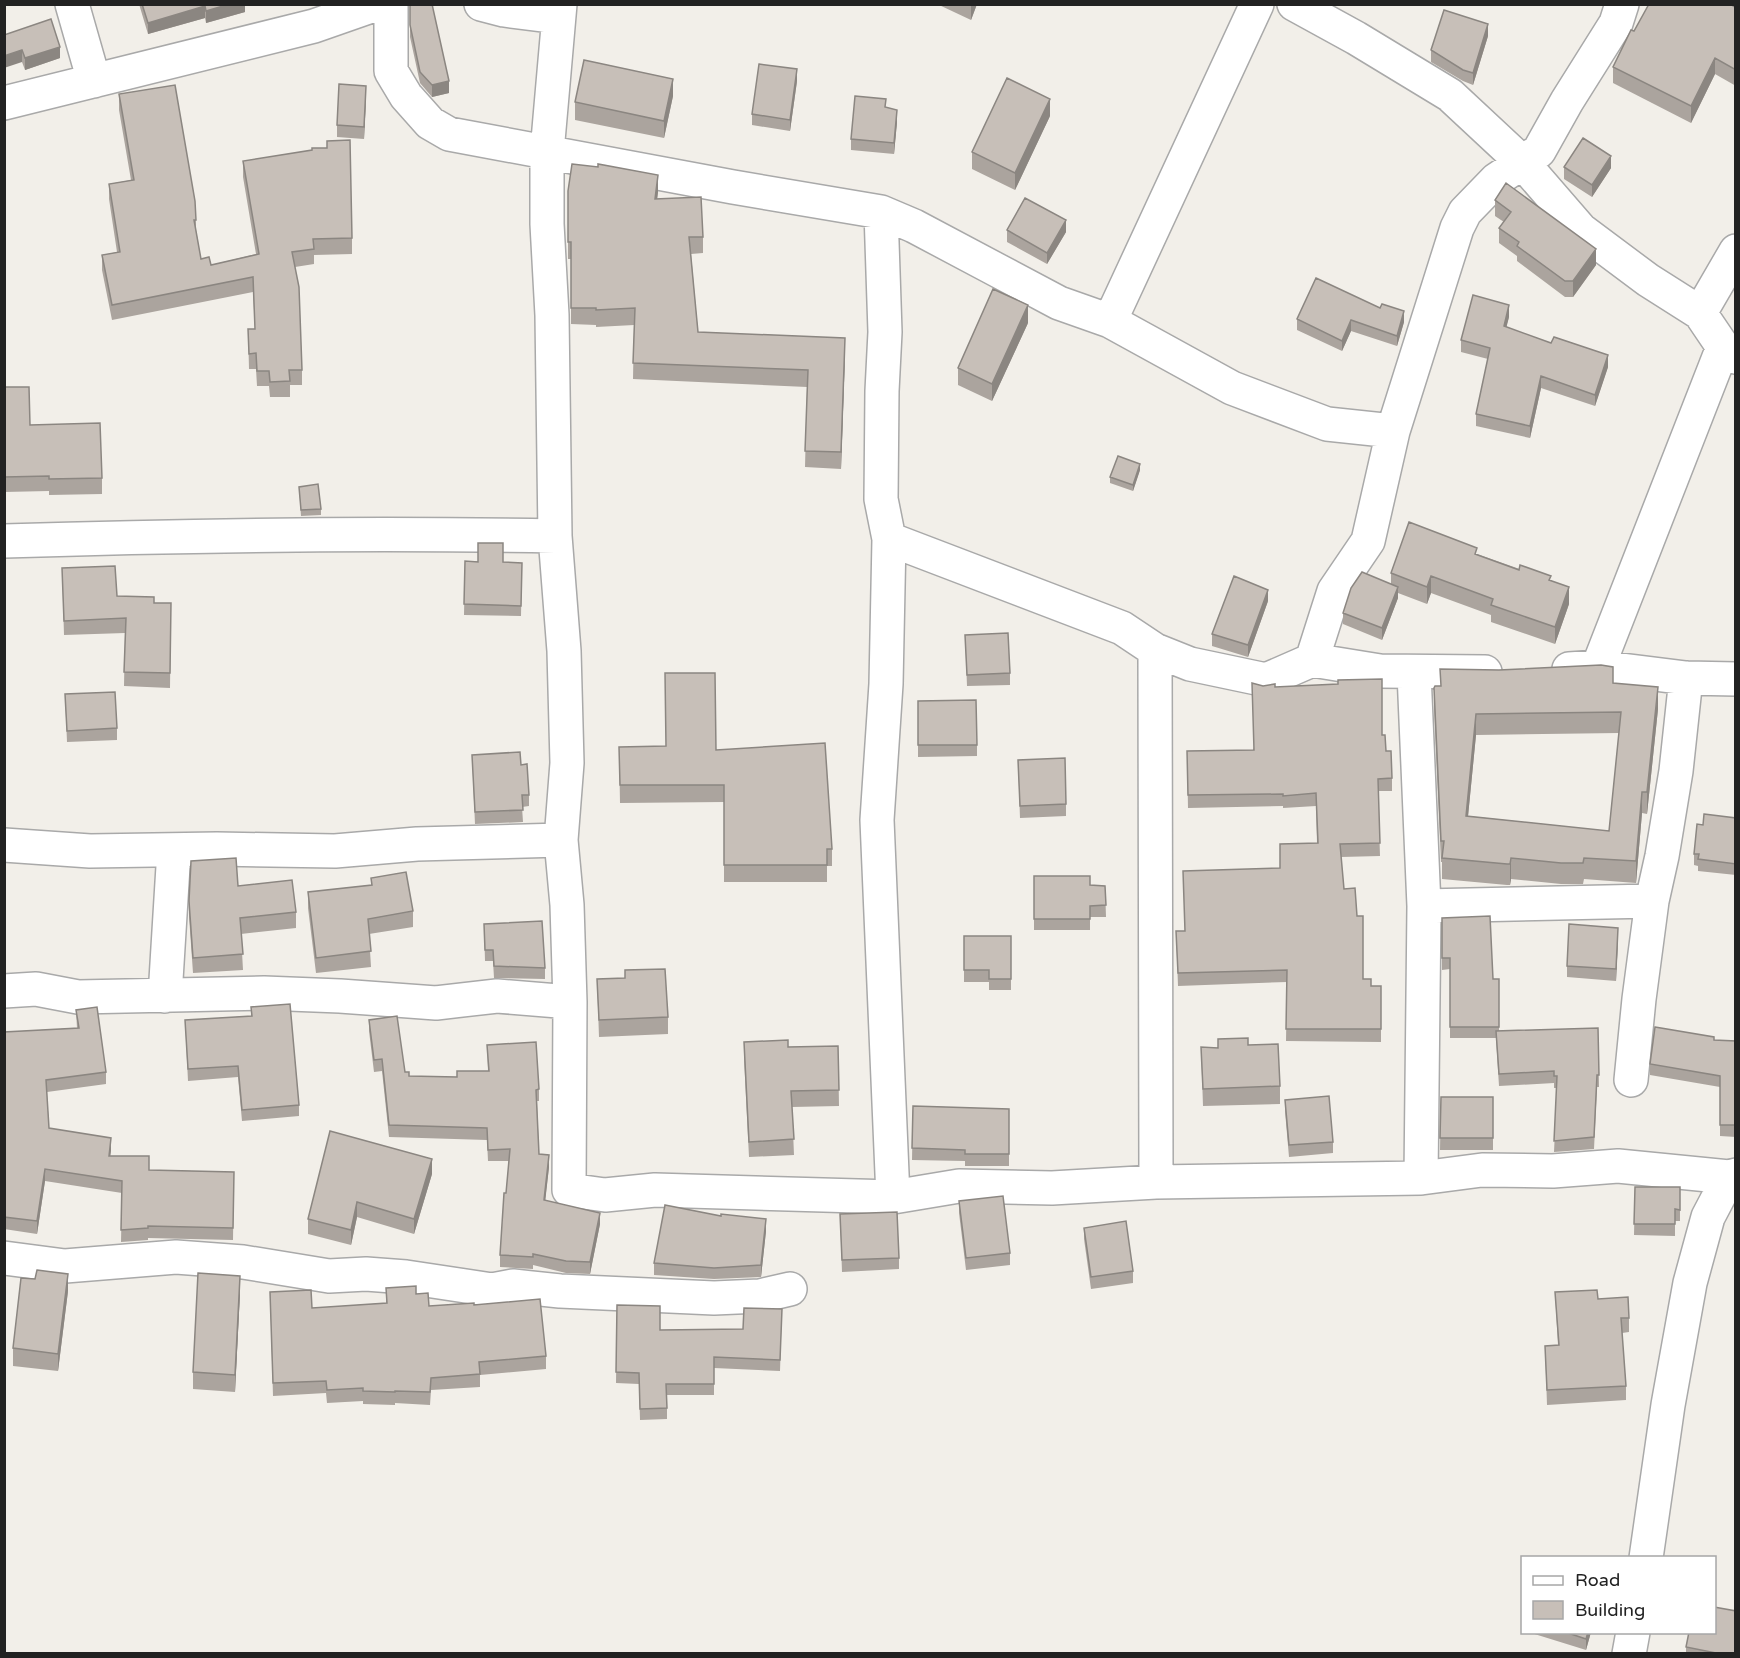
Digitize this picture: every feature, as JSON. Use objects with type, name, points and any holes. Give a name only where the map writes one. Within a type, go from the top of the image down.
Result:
[{"type":"street","points":[[72,4],[94,81]]},
{"type":"street","points":[[391,4],[391,71],[406,96],[430,123],[449,134],[881,212],[914,226],[1059,303],[1110,321],[1232,387],[1327,424],[1393,430]]},
{"type":"street","points":[[481,4],[504,10],[559,11],[547,152],[547,224],[552,315],[555,536],[564,651],[567,763],[561,840],[567,905],[570,1002],[569,1190],[605,1195],[655,1190],[893,1197],[959,1186],[1052,1188],[1156,1182],[1421,1178],[1482,1170],[1553,1171],[1618,1166],[1732,1176],[1708,1217],[1690,1283],[1668,1405],[1646,1556]]},
{"type":"street","points":[[1110,321],[1257,4]]},
{"type":"street","points":[[1294,4],[1356,38],[1450,95],[1523,163],[1581,231],[1648,280],[1700,313],[1729,352],[1598,668]]},
{"type":"street","points":[[1312,660],[1334,591],[1368,541],[1393,430],[1457,228],[1465,212],[1496,180],[1539,151],[1567,100],[1616,23],[1622,4]]},
{"type":"street","points":[[4,103],[314,26],[361,7]]},
{"type":"street","points":[[881,212],[885,332],[881,500],[889,539],[886,684],[877,820],[893,1197]]},
{"type":"street","points":[[1700,313],[1736,251]]},
{"type":"street","points":[[4,541],[403,533],[555,536]]},
{"type":"street","points":[[889,539],[1111,623],[1155,650],[1190,664],[1266,680],[1312,660],[1380,671],[1414,673],[1510,671]]},
{"type":"street","points":[[1155,650],[1156,1182]]},
{"type":"street","points":[[1543,670],[1598,668],[1686,678],[1736,679]]},
{"type":"street","points":[[1414,673],[1424,906],[1421,1178]]},
{"type":"street","points":[[1631,1080],[1652,901],[1676,771],[1686,678]]},
{"type":"street","points":[[4,845],[90,851],[335,851],[417,844],[561,840]]},
{"type":"street","points":[[165,996],[174,850]]},
{"type":"street","points":[[1424,906],[1652,901]]},
{"type":"street","points":[[4,991],[36,989],[78,997],[264,993],[436,1003],[497,996],[570,1002]]},
{"type":"street","points":[[4,1258],[66,1266],[176,1257],[243,1262],[329,1276],[366,1274],[406,1277],[492,1290],[513,1286],[560,1291],[714,1298],[760,1296],[790,1289]]},
{"type":"street","points":[[1629,1653],[1633,1634]]},
{"type":"building","points":[[142,4],[230,4],[206,11],[205,6],[148,23]]},
{"type":"building","points":[[410,4],[432,4],[449,81],[432,85],[420,72],[410,25]]},
{"type":"building","points":[[1649,4],[1730,4],[1736,8],[1736,70],[1715,58],[1691,106],[1613,67],[1631,30],[1634,31]]},
{"type":"building","points":[[1444,10],[1488,24],[1473,73],[1463,70],[1431,50]]},
{"type":"building","points":[[51,19],[60,47],[25,58],[22,50],[4,56],[4,35]]},
{"type":"building","points":[[584,60],[673,79],[664,121],[575,102]]},
{"type":"building","points":[[759,64],[797,69],[790,120],[752,114]]},
{"type":"building","points":[[1007,78],[1050,99],[1015,173],[972,152]]},
{"type":"building","points":[[339,84],[366,86],[364,127],[337,125]]},
{"type":"building","points":[[175,85],[195,201],[196,220],[194,220],[201,259],[209,257],[211,265],[259,254],[243,161],[312,150],[312,148],[327,148],[327,141],[350,140],[352,238],[313,239],[314,249],[292,252],[299,287],[302,370],[289,370],[290,381],[270,382],[269,371],[257,371],[256,353],[249,354],[248,329],[255,329],[253,277],[112,305],[102,255],[120,252],[109,184],[134,180],[119,94]]},
{"type":"building","points":[[855,96],[886,99],[885,107],[897,110],[894,143],[851,139]]},
{"type":"building","points":[[1583,138],[1611,156],[1592,185],[1564,167]]},
{"type":"building","points":[[572,164],[598,167],[598,164],[658,175],[655,199],[701,197],[703,237],[689,237],[698,332],[845,338],[841,452],[805,451],[808,370],[633,363],[635,308],[596,310],[596,308],[571,308],[568,191]]},
{"type":"building","points":[[1506,183],[1596,249],[1573,281],[1565,281],[1517,246],[1519,242],[1499,228],[1511,212],[1495,200]]},
{"type":"building","points":[[1025,198],[1066,220],[1047,253],[1007,230]]},
{"type":"building","points":[[1316,278],[1380,308],[1382,304],[1404,311],[1397,336],[1351,320],[1342,341],[1297,319]]},
{"type":"building","points":[[993,289],[1028,305],[992,384],[958,368]]},
{"type":"building","points":[[1473,295],[1509,305],[1504,326],[1551,343],[1554,337],[1608,355],[1595,395],[1541,376],[1530,426],[1476,414],[1490,348],[1461,340]]},
{"type":"building","points":[[4,387],[29,387],[30,425],[100,423],[102,478],[4,477]]},
{"type":"building","points":[[1118,456],[1140,464],[1133,485],[1110,477]]},
{"type":"building","points":[[318,484],[321,509],[301,510],[299,487]]},
{"type":"building","points":[[1409,522],[1477,548],[1475,554],[1519,570],[1520,565],[1551,576],[1549,580],[1569,587],[1555,627],[1491,605],[1493,599],[1431,576],[1427,587],[1391,573]]},
{"type":"building","points":[[478,543],[503,543],[503,562],[522,563],[521,606],[464,604],[465,561],[478,562]]},
{"type":"building","points":[[115,566],[117,596],[154,597],[154,603],[171,603],[170,673],[124,672],[126,618],[64,621],[62,568]]},
{"type":"building","points":[[1362,572],[1398,587],[1382,628],[1343,613],[1351,588]]},
{"type":"building","points":[[1234,576],[1268,590],[1248,645],[1212,634]]},
{"type":"building","points":[[1008,633],[1010,673],[967,675],[965,635]]},
{"type":"building","points":[[1601,665],[1613,667],[1613,683],[1658,687],[1647,792],[1642,792],[1636,861],[1584,858],[1583,863],[1561,863],[1511,858],[1510,864],[1507,864],[1442,858],[1444,841],[1441,841],[1434,688],[1441,686],[1440,669],[1499,670]],"holes":[[[1621,712],[1609,831],[1466,816],[1476,714]]]},
{"type":"building","points":[[665,673],[715,673],[716,750],[825,743],[832,849],[827,849],[827,865],[724,865],[724,785],[620,785],[619,747],[666,746]]},
{"type":"building","points":[[1382,679],[1382,735],[1385,735],[1386,751],[1391,751],[1392,778],[1378,779],[1380,843],[1340,844],[1344,889],[1355,888],[1357,916],[1363,916],[1363,979],[1371,979],[1371,986],[1381,986],[1381,1029],[1286,1029],[1287,970],[1178,973],[1176,931],[1185,931],[1183,871],[1280,868],[1280,844],[1318,843],[1316,793],[1283,796],[1283,794],[1188,795],[1187,751],[1254,750],[1252,683],[1263,686],[1275,684],[1275,687],[1338,684],[1338,680]]},
{"type":"building","points":[[115,692],[117,728],[67,731],[65,694]]},
{"type":"building","points":[[976,700],[977,745],[918,745],[918,701]]},
{"type":"building","points":[[520,752],[521,765],[527,764],[529,795],[522,795],[523,810],[475,812],[472,755]]},
{"type":"building","points":[[1065,758],[1066,804],[1020,806],[1018,760]]},
{"type":"building","points":[[1704,814],[1736,818],[1736,864],[1698,859],[1699,854],[1694,854],[1697,824],[1703,825]]},
{"type":"building","points":[[236,858],[238,886],[292,880],[296,912],[240,918],[243,954],[193,958],[189,901],[191,861]]},
{"type":"building","points":[[406,872],[413,911],[368,919],[371,951],[316,958],[308,892],[372,885],[371,878]]},
{"type":"building","points":[[1034,876],[1090,876],[1090,885],[1105,886],[1106,905],[1090,906],[1090,919],[1034,919]]},
{"type":"building","points":[[1490,916],[1493,979],[1499,979],[1499,1027],[1450,1027],[1450,958],[1442,958],[1442,918]]},
{"type":"building","points":[[542,921],[545,968],[494,966],[493,950],[485,950],[484,924]]},
{"type":"building","points":[[1569,924],[1618,928],[1616,969],[1567,966]]},
{"type":"building","points":[[964,936],[1011,936],[1011,979],[989,979],[989,970],[964,970]]},
{"type":"building","points":[[665,969],[668,1017],[599,1020],[597,979],[625,978],[625,970]]},
{"type":"building","points":[[290,1004],[299,1105],[242,1110],[238,1066],[188,1069],[185,1020],[252,1016],[251,1007]]},
{"type":"building","points":[[97,1007],[106,1072],[46,1080],[49,1128],[111,1138],[109,1156],[149,1156],[149,1170],[234,1172],[233,1228],[148,1226],[148,1228],[121,1230],[122,1181],[45,1169],[37,1221],[4,1217],[4,1032],[79,1028],[76,1010]]},
{"type":"building","points":[[397,1016],[405,1072],[409,1072],[409,1076],[457,1077],[457,1071],[489,1071],[487,1045],[536,1042],[539,1154],[549,1155],[544,1200],[600,1213],[590,1262],[566,1261],[533,1254],[533,1257],[500,1255],[504,1193],[506,1193],[510,1149],[488,1150],[487,1128],[389,1125],[382,1059],[374,1060],[369,1020]]},
{"type":"building","points":[[1655,1027],[1714,1037],[1714,1040],[1736,1041],[1736,1125],[1720,1125],[1720,1076],[1650,1064]]},
{"type":"building","points":[[1598,1028],[1599,1075],[1597,1075],[1594,1137],[1554,1141],[1557,1076],[1554,1076],[1554,1071],[1499,1074],[1496,1031]]},
{"type":"building","points":[[1248,1038],[1248,1045],[1278,1044],[1280,1086],[1203,1089],[1201,1047],[1218,1048],[1218,1039]]},
{"type":"building","points":[[788,1040],[788,1047],[838,1046],[839,1090],[791,1091],[794,1139],[749,1142],[744,1042]]},
{"type":"building","points":[[1329,1096],[1333,1142],[1289,1145],[1285,1100]]},
{"type":"building","points":[[1441,1097],[1493,1097],[1493,1138],[1440,1138]]},
{"type":"building","points":[[913,1106],[1009,1109],[1009,1154],[965,1154],[965,1150],[912,1148]]},
{"type":"building","points":[[330,1131],[432,1159],[414,1219],[357,1202],[351,1230],[308,1219]]},
{"type":"building","points":[[1635,1187],[1680,1187],[1680,1210],[1675,1209],[1675,1224],[1634,1224]]},
{"type":"building","points":[[1003,1196],[1010,1253],[966,1258],[959,1201]]},
{"type":"building","points":[[665,1205],[721,1216],[721,1214],[766,1219],[761,1265],[714,1268],[654,1263]]},
{"type":"building","points":[[897,1212],[899,1258],[842,1260],[840,1214]]},
{"type":"building","points":[[1126,1221],[1133,1271],[1091,1277],[1084,1228]]},
{"type":"building","points":[[37,1270],[68,1274],[58,1354],[13,1348],[21,1278],[35,1279]]},
{"type":"building","points":[[198,1273],[240,1276],[235,1375],[193,1372]]},
{"type":"building","points":[[416,1286],[416,1294],[428,1293],[429,1306],[474,1303],[474,1305],[540,1299],[546,1356],[479,1362],[480,1374],[431,1378],[430,1392],[363,1391],[363,1388],[327,1390],[326,1381],[273,1383],[270,1292],[311,1290],[312,1308],[387,1303],[386,1288]]},
{"type":"building","points":[[1597,1290],[1598,1299],[1628,1297],[1629,1318],[1621,1318],[1626,1386],[1547,1390],[1545,1346],[1559,1345],[1555,1292]]},
{"type":"building","points":[[617,1305],[660,1306],[660,1330],[743,1329],[744,1308],[782,1309],[780,1360],[714,1357],[714,1384],[666,1384],[667,1408],[640,1409],[639,1373],[616,1372]]},
{"type":"building","points":[[1716,1607],[1736,1611],[1736,1653],[1716,1653],[1686,1647],[1689,1634],[1716,1634]]},
{"type":"building","points":[[1571,1634],[1587,1634],[1586,1639]]}]
